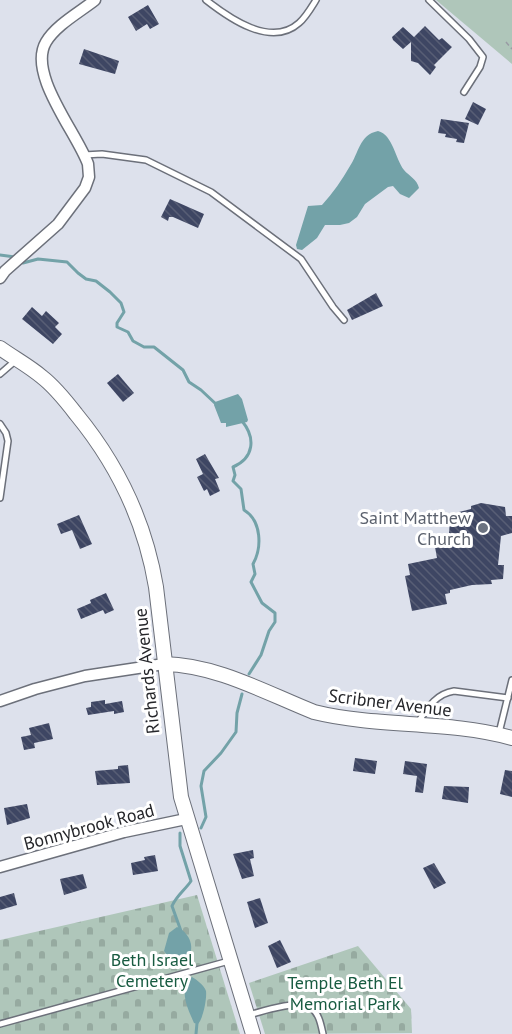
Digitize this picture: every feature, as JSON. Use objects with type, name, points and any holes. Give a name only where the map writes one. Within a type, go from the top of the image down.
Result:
[{"type":"street","points":[[0,278],[58,224],[85,188],[89,171],[84,155],[45,81],[41,53],[45,42],[53,33],[95,0]]},
{"type":"street","name":"Richards Avenue","points":[[0,348],[43,377],[93,434],[122,481],[139,519],[150,554],[156,587],[177,777],[186,819],[253,1034]]},
{"type":"street","points":[[0,701],[85,676],[164,664]]},
{"type":"street","name":"Scribner Avenue","points":[[164,664],[179,664],[209,671],[314,712],[331,716],[505,736]]},
{"type":"street","name":"Bonnybrook Road","points":[[0,867],[124,832],[186,819]]},
{"type":"lane","points":[[206,0],[252,28],[275,31],[288,29],[298,24],[316,0]]},
{"type":"lane","points":[[429,0],[469,39],[483,57],[480,68],[464,92]]},
{"type":"lane","points":[[84,155],[102,154],[151,162],[211,192],[301,259],[344,320]]},
{"type":"lane","points":[[0,374],[17,360]]},
{"type":"lane","points":[[0,424],[8,441],[0,498]]},
{"type":"lane","points":[[505,736],[512,680]]},
{"type":"lane","points":[[416,725],[435,699],[442,694],[454,691],[508,698]]},
{"type":"lane","points":[[0,1024],[231,961]]},
{"type":"lane","points":[[248,1016],[266,1009],[306,1005],[315,1011],[323,1034]]},
{"type":"path","points":[[506,42],[512,49]]},
{"type":"green space","points":[[436,0],[512,0],[512,64]]},
{"type":"green space","name":"Beth Israel Cemetery","points":[[197,895],[240,1034],[0,1034],[0,940]]},
{"type":"green space","name":"Temple Beth El Memorial Park","points":[[358,946],[411,1009],[412,1033],[265,1034],[249,983]]},
{"type":"water","points":[[378,131],[387,137],[404,170],[415,180],[419,188],[409,198],[400,194],[393,186],[388,187],[365,204],[357,217],[349,223],[325,225],[317,238],[302,250],[297,249],[296,245],[308,206],[322,205],[344,176],[363,140]]},
{"type":"water","points":[[238,394],[242,399],[248,420],[226,427],[226,423],[221,423],[215,402]]},
{"type":"water","points":[[177,927],[187,935],[191,943],[189,956],[180,961],[170,959],[164,951],[169,933]]},
{"type":"water","points":[[192,977],[206,991],[202,1018],[198,1024],[194,1023],[185,997],[187,981]]},
{"type":"building","points":[[148,5],[159,24],[150,29],[147,24],[136,31],[128,17]]},
{"type":"building","points":[[425,26],[439,40],[442,38],[452,47],[434,65],[436,67],[430,75],[418,63],[411,61],[411,42],[403,49],[392,37],[403,27],[414,37]]},
{"type":"building","points":[[84,49],[119,61],[115,74],[79,64]]},
{"type":"building","points":[[473,102],[486,109],[478,125],[465,119]]},
{"type":"building","points":[[441,119],[469,123],[464,143],[445,137],[446,134],[438,133]]},
{"type":"building","points":[[170,199],[204,214],[198,228],[173,217],[169,217],[168,221],[161,217]]},
{"type":"building","points":[[376,293],[383,306],[352,320],[347,310]]},
{"type":"building","points":[[32,307],[42,316],[46,311],[59,323],[55,327],[62,334],[53,344],[22,319]]},
{"type":"building","points":[[118,374],[134,393],[123,402],[107,383]]},
{"type":"building","points":[[205,454],[219,478],[215,479],[220,491],[210,496],[207,489],[204,491],[197,477],[203,474],[196,459]]},
{"type":"building","points":[[481,503],[505,507],[506,516],[512,516],[512,533],[501,536],[498,565],[504,565],[503,579],[491,580],[492,584],[472,585],[450,590],[450,593],[445,594],[447,604],[412,611],[405,576],[410,575],[408,564],[437,558],[433,536],[449,533],[450,520],[457,518],[455,513],[471,509],[471,506]]},
{"type":"building","points":[[79,515],[92,544],[80,549],[72,530],[61,534],[57,524]]},
{"type":"building","points":[[106,593],[114,610],[105,614],[103,610],[81,619],[77,609]]},
{"type":"building","points":[[105,700],[105,704],[122,701],[124,712],[114,714],[114,711],[88,715],[86,708],[91,707],[91,702]]},
{"type":"building","points":[[49,723],[53,739],[34,743],[35,748],[24,750],[21,737],[31,735],[29,728]]},
{"type":"building","points":[[355,758],[377,761],[375,774],[353,771]]},
{"type":"building","points":[[405,761],[427,764],[423,793],[415,792],[417,776],[403,774]]},
{"type":"building","points":[[128,765],[130,783],[97,785],[95,771],[118,769],[118,766]]},
{"type":"building","points":[[505,770],[512,771],[512,797],[500,794]]},
{"type":"building","points":[[444,786],[469,787],[468,803],[442,799]]},
{"type":"building","points":[[27,804],[30,818],[7,825],[4,808]]},
{"type":"building","points":[[253,850],[254,858],[250,859],[254,876],[242,879],[233,854]]},
{"type":"building","points":[[155,855],[158,871],[133,875],[131,863]]},
{"type":"building","points":[[434,863],[446,883],[434,889],[423,868]]},
{"type":"building","points":[[83,874],[87,888],[64,895],[60,879]]},
{"type":"building","points":[[14,893],[17,905],[0,910],[0,897]]},
{"type":"building","points":[[260,898],[268,923],[255,928],[247,902]]},
{"type":"building","points":[[280,940],[291,962],[277,968],[268,946]]},
{"type":"waterway","points":[[0,255],[15,257]]},
{"type":"waterway","points":[[23,263],[38,259],[67,262],[86,279],[96,281],[121,303],[124,312],[117,327],[128,332],[133,341],[144,347],[154,347],[183,370],[189,382],[217,405]]},
{"type":"waterway","points":[[242,421],[249,434],[251,447],[245,458],[233,467],[235,475],[233,481],[241,489],[244,510],[254,521],[259,535],[258,550],[253,564],[255,574],[251,582],[262,603],[275,613],[275,622],[269,631],[261,655],[249,674]]},
{"type":"waterway","points":[[201,828],[206,817],[201,786],[204,771],[236,732],[237,713],[242,694]]},
{"type":"waterway","points":[[180,833],[180,846],[191,881],[172,906],[181,931]]},
{"type":"waterway","points":[[185,956],[186,966]]},
{"type":"waterway","points":[[196,1034],[197,1023]]},
{"type":"place","name":"Saint Matthew Church","points":[[483,528]]}]
